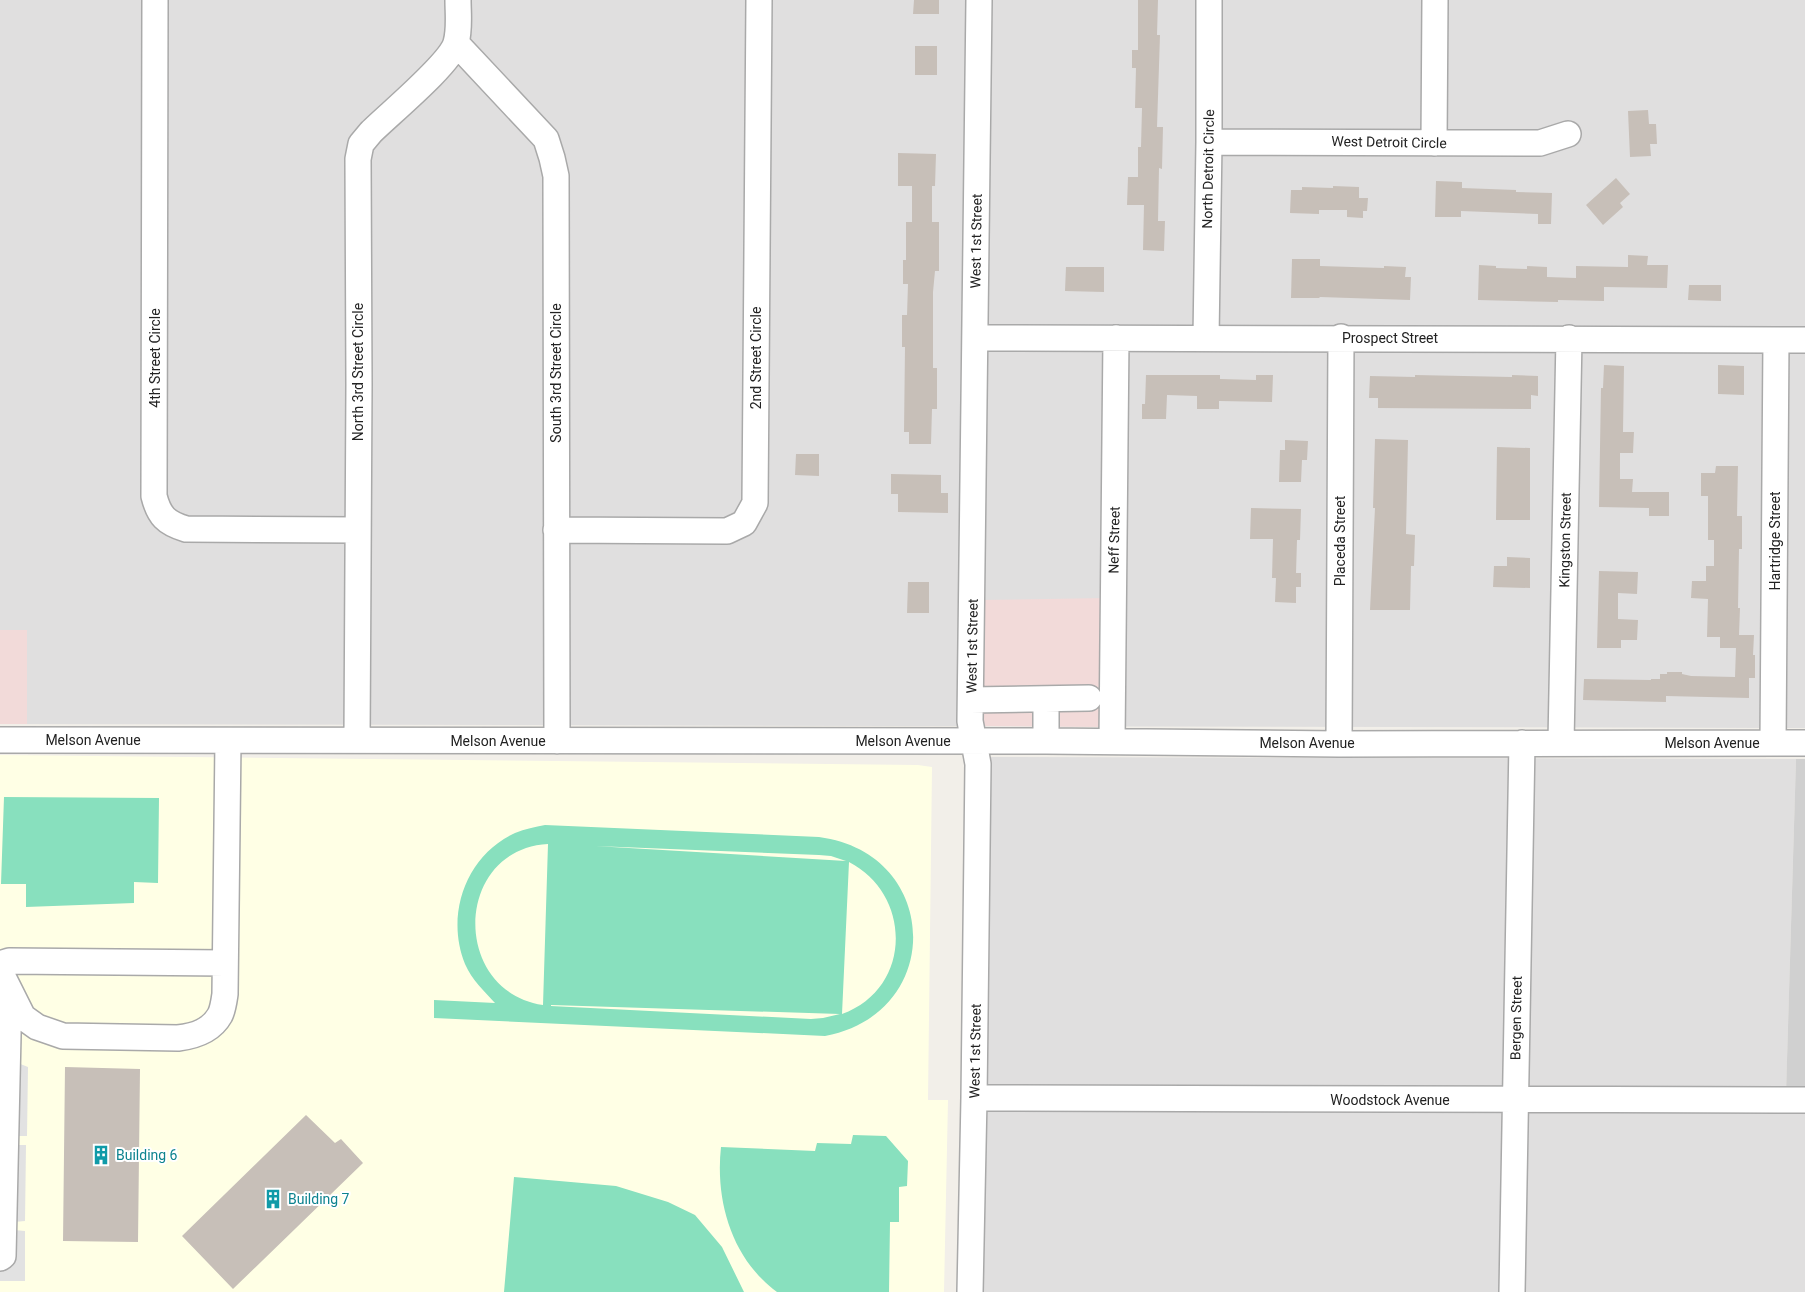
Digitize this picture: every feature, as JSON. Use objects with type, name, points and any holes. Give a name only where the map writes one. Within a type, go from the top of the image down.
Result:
[{"type":"street","name":"4th Street Circle","points":[[155,0],[154,496],[157,508],[164,518],[173,525],[186,529],[357,530]]},
{"type":"street","points":[[456,43],[458,0]]},
{"type":"street","name":"2nd Street Circle","points":[[556,530],[727,531],[744,523],[755,503],[759,0]]},
{"type":"street","name":"West 1st Street","points":[[970,1292],[978,764],[970,721],[979,0]]},
{"type":"street","name":"North Detroit Circle","points":[[1206,338],[1209,0]]},
{"type":"street","points":[[1434,143],[1435,0]]},
{"type":"street","name":"North 3rd Street Circle","points":[[356,740],[359,385],[358,159],[361,144],[370,132],[445,61],[456,43]]},
{"type":"street","name":"South 3rd Street Circle","points":[[456,43],[546,139],[556,176],[557,741]]},
{"type":"street","name":"West Detroit Circle","points":[[1209,142],[1540,143],[1568,134]]},
{"type":"street","name":"Prospect Street","points":[[975,338],[1341,337],[1805,340]]},
{"type":"street","name":"Placeda Street","points":[[1340,744],[1341,337]]},
{"type":"street","name":"Neff Street","points":[[1112,741],[1116,338]]},
{"type":"street","name":"Kingston Street","points":[[1562,742],[1569,338]]},
{"type":"street","name":"Hartridge Street","points":[[1773,743],[1776,340]]},
{"type":"street","points":[[971,700],[1089,698]]},
{"type":"street","points":[[1046,700],[1046,741]]},
{"type":"street","name":"Melson Avenue","points":[[0,740],[1112,741],[1340,744],[1562,742],[1805,743]]},
{"type":"street","points":[[4,981],[23,1017],[37,1027],[63,1036],[178,1038],[195,1036],[209,1028],[220,1014],[225,994],[228,741]]},
{"type":"street","name":"Bergen Street","points":[[1512,1292],[1522,743]]},
{"type":"street","points":[[0,964],[9,961],[225,962]]},
{"type":"street","points":[[0,1258],[3,1256],[4,981]]},
{"type":"street","name":"Woodstock Avenue","points":[[974,1098],[1805,1100]]},
{"type":"shaded area","points":[[0,0],[1805,0],[1805,728],[27,724],[27,631],[0,630]]},
{"type":"shaded area","points":[[1107,598],[1104,727],[979,726],[980,600]]},
{"type":"shaded area","points":[[0,630],[27,630],[27,724],[0,724]]},
{"type":"shaded area","points":[[0,755],[918,765],[932,767],[928,1100],[948,1100],[944,1292],[0,1292]]},
{"type":"shaded area","points":[[987,757],[1796,759],[1786,1093],[1805,1093],[1805,1292],[978,1292]]},
{"type":"shaded area","points":[[1796,759],[1805,759],[1805,1093],[1786,1093]]},
{"type":"shaded area","points":[[0,1056],[28,1067],[27,1136],[17,1136],[17,1145],[26,1145],[25,1221],[14,1222],[14,1230],[25,1231],[25,1281],[0,1281]]},
{"type":"green space","points":[[4,797],[159,798],[158,883],[134,882],[134,903],[26,907],[26,884],[1,884]]},
{"type":"green space","points":[[545,825],[819,837],[859,849],[888,872],[906,901],[913,934],[908,967],[892,997],[864,1022],[825,1036],[434,1018],[434,1000],[495,1003],[468,970],[459,945],[457,926],[464,888],[472,871],[498,843],[515,833]],"holes":[[[548,844],[543,1005],[513,994],[491,975],[479,949],[475,921],[481,893],[494,869],[517,852]],[[595,846],[819,855],[831,856],[846,861]],[[849,862],[870,877],[885,896],[893,918],[896,941],[892,964],[882,984],[865,1002],[842,1014]],[[551,1005],[840,1014],[811,1019],[551,1006]]]},
{"type":"green space","points":[[853,1135],[886,1136],[908,1161],[907,1186],[899,1187],[899,1222],[890,1222],[889,1292],[777,1292],[761,1279],[748,1263],[730,1227],[724,1208],[721,1188],[721,1147],[815,1151],[817,1143],[851,1144]]},
{"type":"green space","points":[[514,1177],[616,1186],[668,1202],[695,1215],[722,1247],[744,1292],[504,1292]]},
{"type":"building","points":[[914,0],[939,0],[939,14],[913,14]]},
{"type":"building","points":[[1138,0],[1158,0],[1157,35],[1160,35],[1157,127],[1163,127],[1162,169],[1159,168],[1158,221],[1165,221],[1164,251],[1143,250],[1144,205],[1127,205],[1128,177],[1138,177],[1138,147],[1141,147],[1142,108],[1135,108],[1136,68],[1132,68],[1132,50],[1138,50]]},
{"type":"building","points":[[915,46],[937,46],[937,75],[915,75]]},
{"type":"building","points":[[1648,110],[1649,124],[1656,124],[1657,144],[1650,144],[1651,156],[1630,157],[1628,111]]},
{"type":"building","points":[[898,153],[936,154],[935,186],[932,186],[932,222],[939,222],[939,271],[935,271],[933,292],[933,368],[937,368],[937,409],[932,409],[931,444],[909,444],[909,432],[904,432],[905,347],[902,347],[902,315],[907,315],[908,284],[903,284],[903,260],[906,260],[906,222],[912,222],[912,186],[898,186]]},
{"type":"building","points":[[1616,178],[1630,194],[1620,203],[1623,207],[1603,225],[1586,205]]},
{"type":"building","points":[[1436,181],[1462,182],[1462,188],[1552,193],[1551,224],[1538,224],[1538,214],[1461,211],[1461,217],[1435,217]]},
{"type":"building","points":[[1333,186],[1359,187],[1359,198],[1368,198],[1367,211],[1363,211],[1363,218],[1347,217],[1347,210],[1319,210],[1319,214],[1290,213],[1291,190],[1302,190],[1302,187],[1333,188]]},
{"type":"building","points":[[1628,255],[1648,256],[1647,265],[1668,265],[1667,288],[1604,287],[1604,301],[1478,300],[1479,265],[1496,266],[1496,268],[1527,269],[1527,266],[1547,267],[1547,277],[1576,278],[1576,266],[1628,267]]},
{"type":"building","points":[[1292,259],[1320,259],[1320,266],[1406,267],[1405,277],[1411,277],[1410,300],[1291,298]]},
{"type":"building","points":[[1066,267],[1104,267],[1104,292],[1065,291]]},
{"type":"building","points":[[1689,285],[1721,285],[1721,301],[1688,300]]},
{"type":"building","points":[[1604,365],[1624,366],[1623,432],[1634,432],[1633,453],[1620,453],[1620,479],[1633,479],[1632,492],[1669,492],[1669,516],[1649,516],[1649,508],[1599,507],[1601,388],[1603,388]]},
{"type":"building","points":[[1718,365],[1744,366],[1744,395],[1718,394]]},
{"type":"building","points":[[1146,375],[1220,375],[1220,379],[1256,380],[1256,375],[1273,375],[1272,402],[1219,401],[1219,409],[1197,409],[1197,396],[1167,395],[1166,419],[1142,419],[1142,404],[1145,404]]},
{"type":"building","points":[[1415,375],[1538,376],[1538,396],[1531,395],[1531,409],[1378,408],[1378,398],[1369,398],[1370,376],[1415,377]]},
{"type":"building","points":[[1375,439],[1408,440],[1406,534],[1415,535],[1414,566],[1411,566],[1410,610],[1370,610],[1375,508],[1373,508]]},
{"type":"building","points":[[1285,440],[1308,441],[1307,460],[1302,460],[1301,482],[1279,482],[1280,450],[1285,450]]},
{"type":"building","points":[[1497,447],[1530,448],[1530,520],[1496,520]]},
{"type":"building","points":[[796,454],[819,454],[819,476],[795,475]]},
{"type":"building","points":[[1716,466],[1738,466],[1737,516],[1742,516],[1742,549],[1739,549],[1739,635],[1754,635],[1753,655],[1755,655],[1755,678],[1749,678],[1749,698],[1666,696],[1666,702],[1583,700],[1584,679],[1651,680],[1660,679],[1660,674],[1667,674],[1667,672],[1682,672],[1682,674],[1691,676],[1735,677],[1736,648],[1720,648],[1720,637],[1707,637],[1708,599],[1691,598],[1692,581],[1706,581],[1706,566],[1714,566],[1714,540],[1708,540],[1708,496],[1701,496],[1701,473],[1715,473]]},
{"type":"building","points":[[891,474],[941,475],[941,493],[948,493],[948,513],[898,512],[898,494],[891,494]]},
{"type":"building","points":[[1251,508],[1301,509],[1300,540],[1297,540],[1296,573],[1301,573],[1301,587],[1296,587],[1296,603],[1275,602],[1276,578],[1272,578],[1273,539],[1250,539]]},
{"type":"building","points":[[1507,557],[1530,558],[1530,588],[1493,587],[1494,566],[1507,566]]},
{"type":"building","points":[[1599,571],[1638,572],[1637,594],[1618,593],[1618,619],[1638,620],[1637,640],[1621,640],[1621,648],[1597,648]]},
{"type":"building","points":[[908,582],[929,582],[929,613],[907,613]]},
{"type":"building","name":"Building 6","points":[[65,1067],[140,1069],[138,1242],[63,1241]]},
{"type":"building","name":"Building 7","points":[[306,1115],[335,1143],[341,1139],[363,1163],[233,1289],[182,1236]]},
{"type":"place","name":"Building 6","points":[[101,1155]]},
{"type":"place","name":"Building 7","points":[[273,1199]]}]
